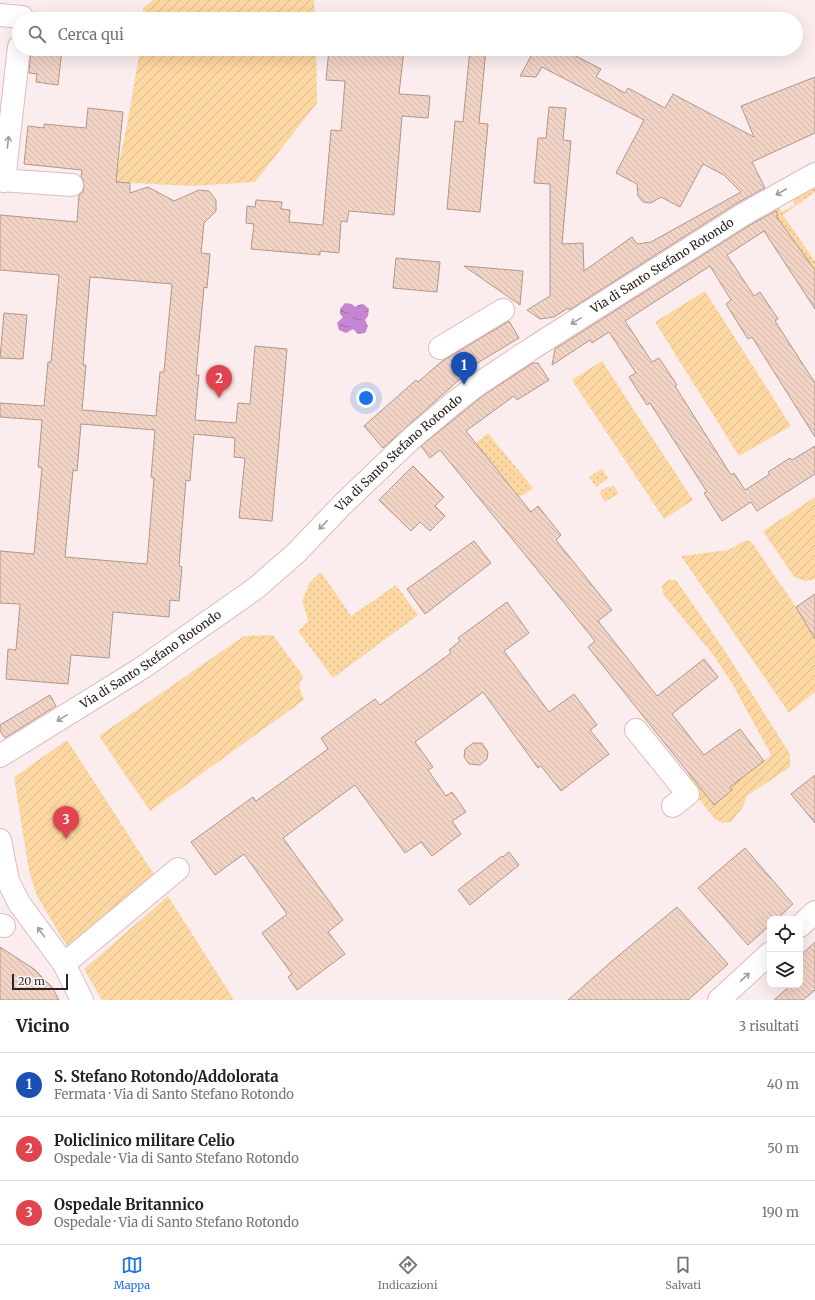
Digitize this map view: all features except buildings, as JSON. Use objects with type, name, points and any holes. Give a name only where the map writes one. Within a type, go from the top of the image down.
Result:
[{"type":"street","points":[[0,15],[12,13]]},
{"type":"street","points":[[18,56],[2,181],[72,185]]},
{"type":"street","name":"Via di Santo Stefano Rotondo","points":[[0,756],[142,668],[256,588],[295,554],[344,503],[412,438],[477,385],[744,214],[815,174]]},
{"type":"street","points":[[440,348],[503,310]]},
{"type":"street","points":[[636,730],[688,794],[673,806]]},
{"type":"street","points":[[0,840],[8,881],[19,903],[64,964],[82,1000]]},
{"type":"street","points":[[64,964],[178,869]]},
{"type":"street","points":[[803,923],[815,912]]},
{"type":"street","points":[[719,1000],[767,956]]},
{"type":"shaded area","points":[[153,0],[314,0],[315,12],[143,12],[143,8]]},
{"type":"shaded area","points":[[139,56],[316,56],[317,103],[255,182],[192,186],[115,182],[128,120]]},
{"type":"shaded area","points":[[815,183],[815,192],[783,215],[815,261],[815,270],[770,207]],"holes":[[[793,199],[795,205],[782,212],[779,207]]]},
{"type":"shaded area","points":[[705,291],[791,426],[739,456],[655,322]]},
{"type":"shaded area","points":[[602,361],[693,500],[664,519],[572,380]]},
{"type":"shaded area","points":[[488,433],[533,488],[520,497],[476,443]]},
{"type":"shaded area","points":[[602,469],[608,478],[596,487],[589,477]]},
{"type":"shaded area","points":[[614,486],[618,494],[605,502],[599,492],[607,487]]},
{"type":"shaded area","points":[[815,497],[815,579],[805,581],[794,577],[763,531]]},
{"type":"shaded area","points":[[747,540],[753,544],[796,607],[815,639],[815,692],[789,713],[681,556],[728,550]]},
{"type":"shaded area","points":[[321,572],[351,616],[396,585],[418,615],[333,678],[298,631],[308,621],[302,602],[309,583]]},
{"type":"shaded area","points":[[668,580],[676,580],[725,651],[790,754],[790,767],[747,796],[743,807],[731,822],[722,823],[714,818],[683,779],[689,774],[714,804],[732,790],[730,787],[771,755],[733,685],[714,656],[663,594],[662,585]]},
{"type":"shaded area","points":[[273,635],[303,676],[299,687],[304,700],[150,811],[99,736],[244,636]]},
{"type":"shaded area","points":[[67,740],[157,879],[70,951],[37,896],[29,871],[14,777]]},
{"type":"shaded area","points":[[168,896],[234,1000],[102,1000],[84,969]]},
{"type":"water","points":[[345,303],[352,304],[355,307],[363,304],[369,309],[368,316],[365,320],[368,326],[365,333],[358,334],[353,329],[346,333],[339,330],[337,323],[343,317],[340,314],[340,309]]},
{"type":"place","name":"S. Stefano Rotondo/Addolorata","points":[[464,385]]},
{"type":"place","name":"Policlinico militare Celio","points":[[219,398]]},
{"type":"place","name":"Ospedale Britannico","points":[[66,839]]}]
